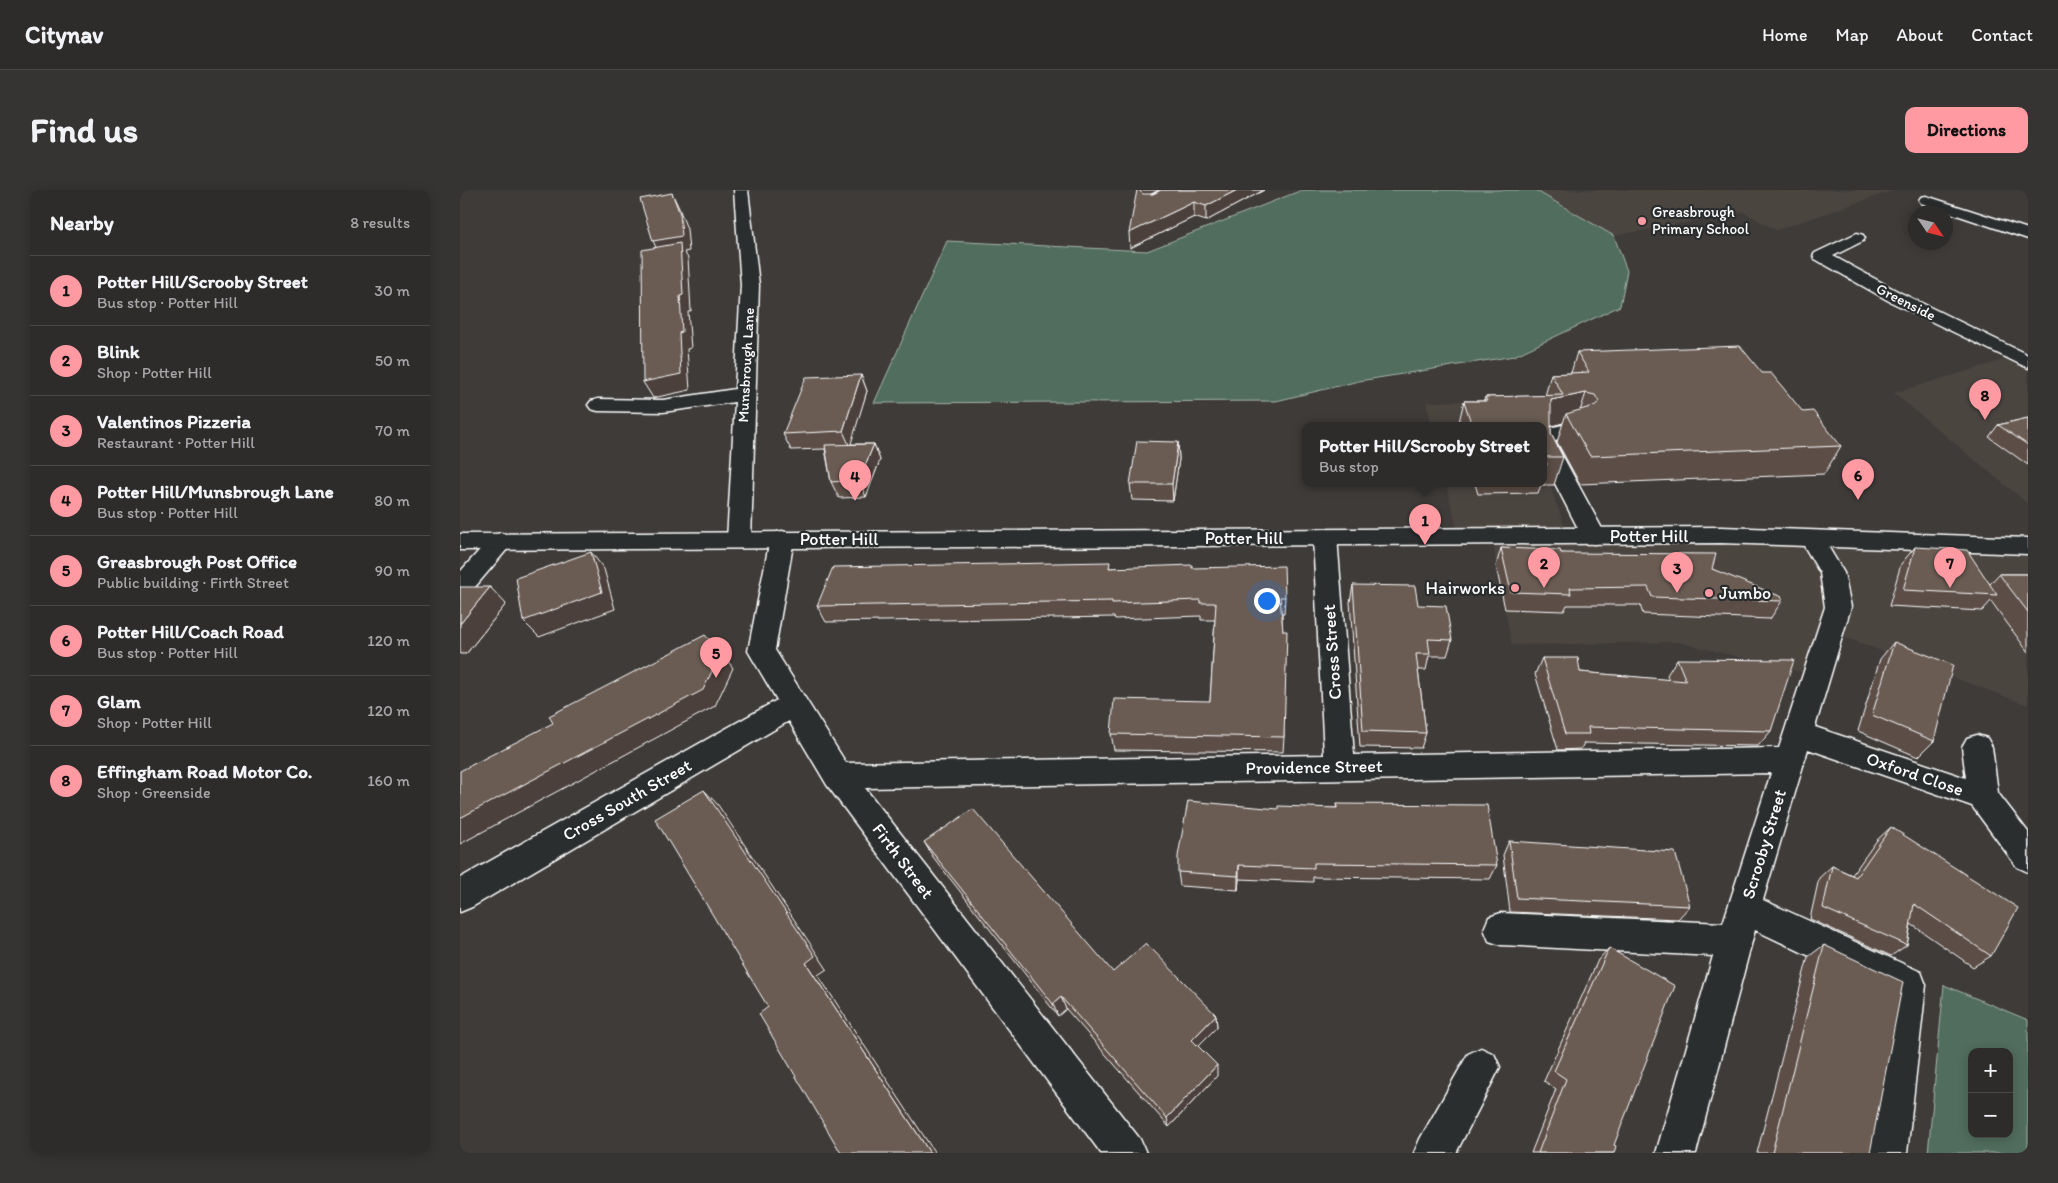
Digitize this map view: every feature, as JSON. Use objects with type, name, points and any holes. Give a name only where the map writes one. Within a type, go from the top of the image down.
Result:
[{"type":"street","name":"Munsbrough Lane","points":[[739,540],[750,285],[741,190]]},
{"type":"street","points":[[1926,200],[2028,234]]},
{"type":"street","name":"Greenside","points":[[1857,238],[1821,256],[1894,297],[2028,362]]},
{"type":"street","points":[[598,406],[663,406],[745,394]]},
{"type":"street","points":[[1547,437],[1549,434],[1577,428]]},
{"type":"street","points":[[1547,448],[1594,536]]},
{"type":"street","name":"Potter Hill","points":[[460,542],[1721,536],[2028,546]]},
{"type":"street","name":"Cross Street","points":[[1325,537],[1340,766]]},
{"type":"street","name":"Firth Street","points":[[782,539],[761,651],[838,776],[1126,1153]]},
{"type":"street","name":"Scrooby Street","points":[[1676,1153],[1740,924],[1838,606],[1832,573],[1812,539]]},
{"type":"street","points":[[460,588],[501,541]]},
{"type":"street","name":"Cross South Street","points":[[460,896],[794,704]]},
{"type":"street","name":"Providence Street","points":[[838,776],[1340,766],[1795,747]]},
{"type":"street","name":"Oxford Close","points":[[1795,747],[1983,797],[1977,747]]},
{"type":"street","points":[[1983,797],[2028,857]]},
{"type":"street","points":[[1501,929],[1740,924],[1908,985],[1887,1153]]},
{"type":"street","points":[[1434,1153],[1481,1067]]},
{"type":"shaded area","name":"Greasbrough Primary School","points":[[1535,190],[1895,190],[1776,230],[1743,212],[1614,236]]},
{"type":"shaded area","points":[[2017,356],[2028,362],[2028,504],[1894,393]]},
{"type":"shaded area","points":[[1519,400],[1527,422],[1431,422],[1426,402]]},
{"type":"shaded area","points":[[1547,477],[1568,536],[2028,546],[2028,705],[1830,632],[1817,676],[1678,642],[1512,645],[1496,566],[1493,537],[1459,537],[1447,487],[1547,487]]},
{"type":"green space","points":[[1302,190],[1535,190],[1614,236],[1627,271],[1620,306],[1514,356],[1359,381],[1276,401],[874,403],[947,241],[1147,251]]},
{"type":"green space","points":[[1944,985],[2028,1020],[2028,1153],[1928,1153]]},
{"type":"building","points":[[1137,190],[1143,194],[1153,194],[1161,190],[1237,190],[1206,206],[1194,202],[1129,233]]},
{"type":"building","points":[[672,193],[680,214],[682,236],[653,241],[640,199]]},
{"type":"building","points":[[680,243],[683,295],[680,296],[682,332],[679,333],[681,374],[643,382],[642,250]]},
{"type":"building","points":[[1740,346],[1762,373],[1771,373],[1803,412],[1813,411],[1841,446],[1590,456],[1566,414],[1594,406],[1599,402],[1595,395],[1586,393],[1551,400],[1551,434],[1563,457],[1547,457],[1547,422],[1471,422],[1464,401],[1487,401],[1485,397],[1563,395],[1551,374],[1589,372],[1577,352]]},
{"type":"building","points":[[861,375],[843,431],[783,434],[806,377]]},
{"type":"building","points":[[2028,418],[2028,445],[1998,425]]},
{"type":"building","points":[[1137,441],[1178,442],[1172,484],[1130,484]]},
{"type":"building","points":[[874,444],[859,480],[831,482],[825,445]]},
{"type":"building","points":[[1915,547],[1967,550],[1997,595],[1903,590]]},
{"type":"building","points":[[1501,548],[1560,550],[1561,553],[1716,554],[1712,569],[1782,597],[1782,601],[1652,597],[1648,587],[1570,588],[1571,594],[1511,592]]},
{"type":"building","points":[[591,552],[602,592],[523,621],[516,578]]},
{"type":"building","points":[[1110,562],[1109,568],[1192,565],[1192,568],[1284,566],[1285,597],[1280,597],[1283,631],[1287,631],[1284,737],[1111,734],[1114,699],[1210,701],[1216,603],[1200,603],[1200,600],[1112,603],[1112,601],[817,606],[833,567]]},
{"type":"building","points":[[1999,574],[2028,574],[2028,612]]},
{"type":"building","points":[[1353,585],[1415,586],[1418,605],[1446,606],[1452,640],[1428,639],[1430,654],[1416,654],[1426,733],[1363,731]]},
{"type":"building","points":[[460,587],[490,587],[460,624]]},
{"type":"building","points":[[705,635],[721,652],[703,690],[460,818],[460,771],[553,723],[549,716]]},
{"type":"building","points":[[1894,642],[1953,665],[1934,741],[1872,715]]},
{"type":"building","points":[[1542,658],[1578,658],[1580,672],[1686,681],[1677,659],[1794,660],[1771,731],[1588,727],[1589,734],[1565,734]]},
{"type":"building","points":[[704,790],[815,956],[806,963],[930,1153],[841,1153],[759,1014],[768,1007],[655,819]]},
{"type":"building","points":[[1188,801],[1278,809],[1278,806],[1337,808],[1337,804],[1487,805],[1497,865],[1314,863],[1314,868],[1239,865],[1238,876],[1178,872],[1178,856]]},
{"type":"building","points":[[973,809],[1113,972],[1146,943],[1216,1015],[1192,1040],[1217,1065],[1167,1118],[1061,997],[1053,1004],[924,842]]},
{"type":"building","points":[[1891,827],[2018,908],[1991,956],[1914,904],[1907,945],[1823,908],[1832,866],[1856,877]]},
{"type":"building","points":[[1509,841],[1675,852],[1690,906],[1517,898]]},
{"type":"building","points":[[1824,945],[1903,982],[1870,1153],[1772,1153]]},
{"type":"building","points":[[1609,948],[1675,986],[1614,1145],[1616,1146],[1614,1153],[1538,1153],[1566,1079],[1554,1071]]},
{"type":"place","name":"Greasbrough Primary School","points":[[1642,221]]},
{"type":"place","name":"Effingham Road Motor Co.","points":[[1985,420]]},
{"type":"place","name":"Potter Hill/Coach Road","points":[[1858,500]]},
{"type":"place","name":"Potter Hill/Munsbrough Lane","points":[[855,501]]},
{"type":"place","name":"Potter Hill/Scrooby Street","points":[[1425,545]]},
{"type":"place","name":"Hairworks","points":[[1515,588]]},
{"type":"place","name":"Blink","points":[[1544,588]]},
{"type":"place","name":"Glam","points":[[1950,588]]},
{"type":"place","name":"Valentinos Pizzeria","points":[[1677,593]]},
{"type":"place","name":"Jumbo","points":[[1709,593]]},
{"type":"place","name":"Greasbrough Post Office","points":[[716,678]]}]
